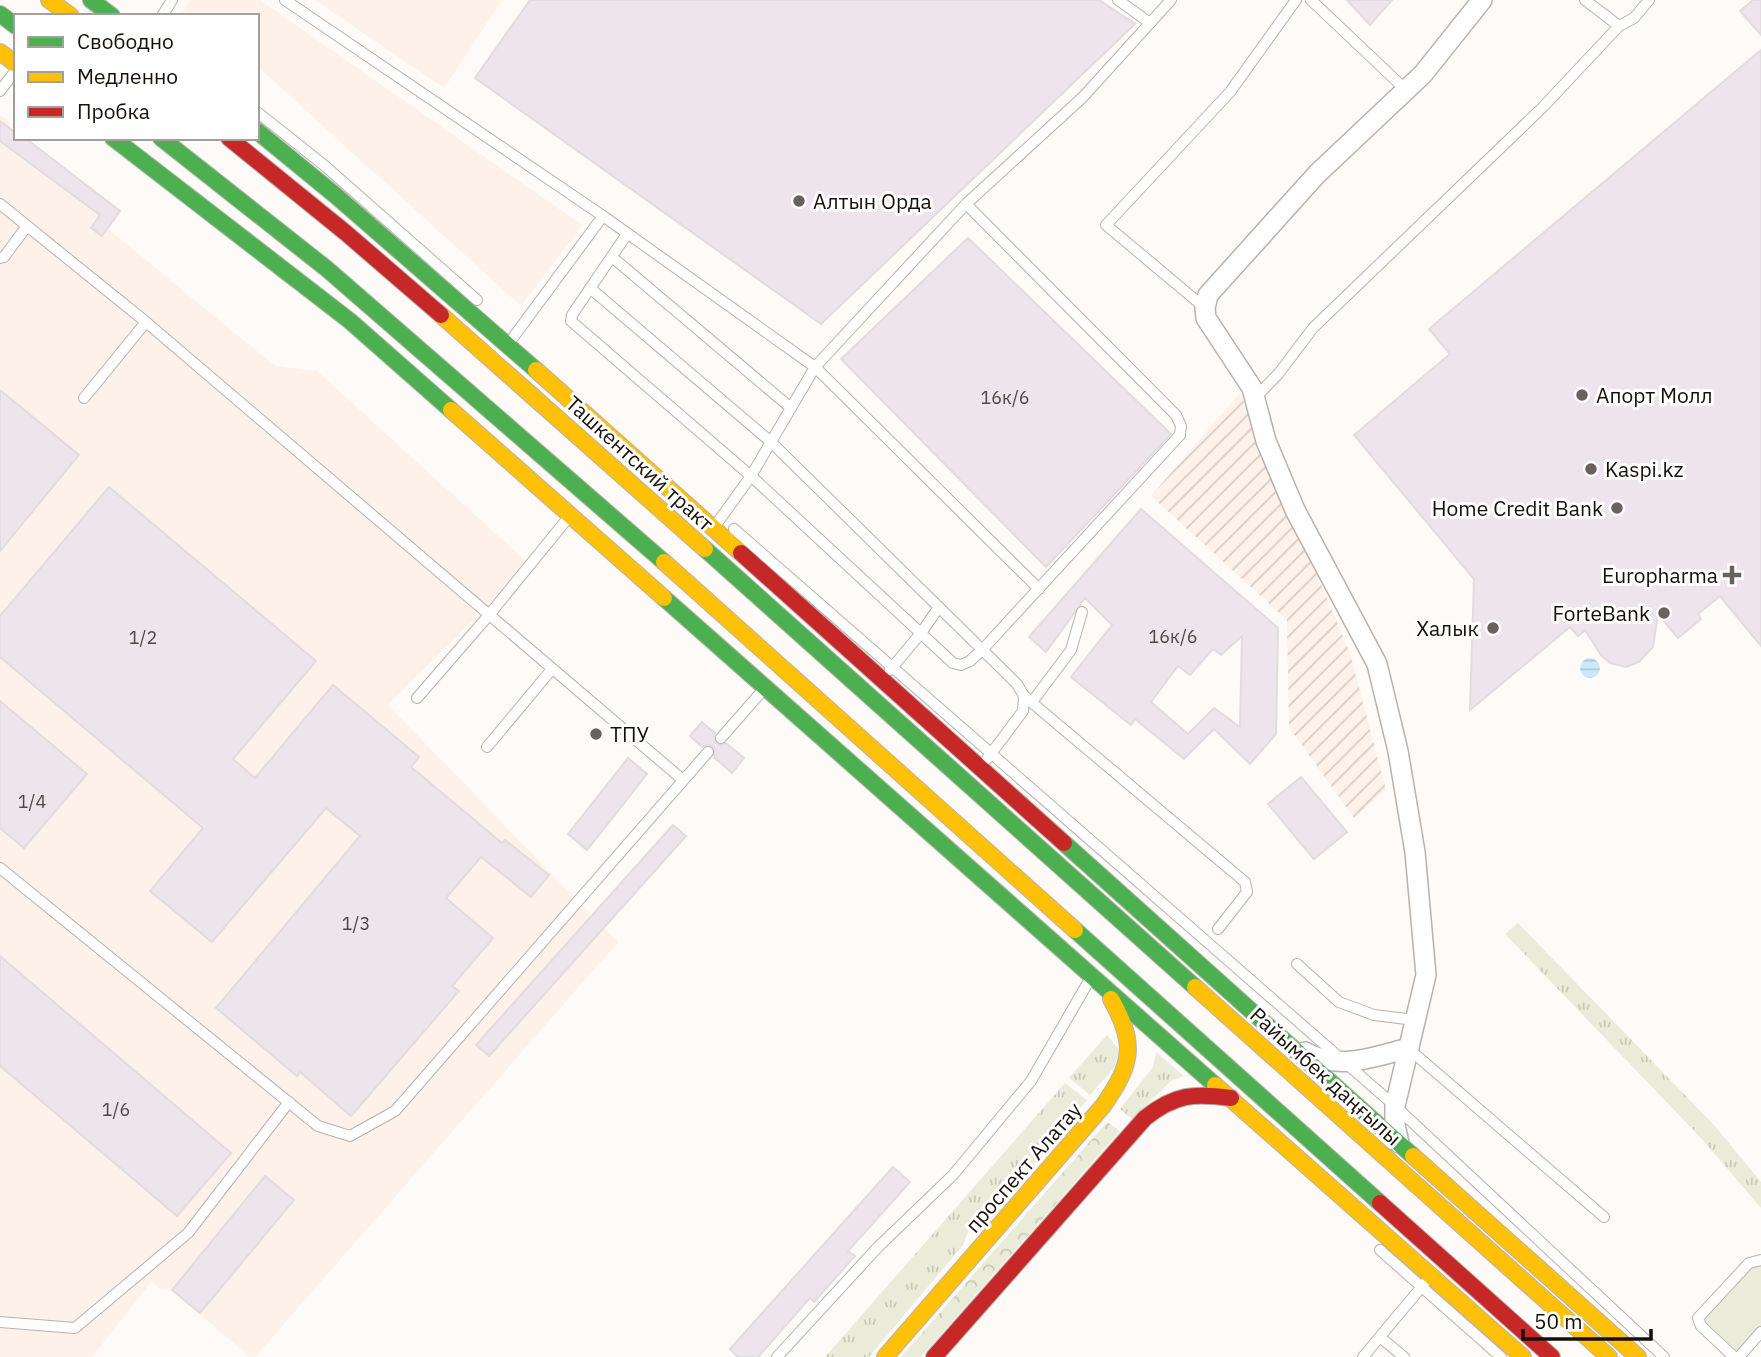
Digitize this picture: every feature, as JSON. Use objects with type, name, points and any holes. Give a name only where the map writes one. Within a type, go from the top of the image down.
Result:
[{"type":"main road","points":[[49,0],[68,14]]},
{"type":"main road","points":[[91,0],[109,14]]},
{"type":"main road","points":[[259,133],[512,339],[717,523],[882,680],[1638,1357]]},
{"type":"main road","points":[[116,140],[350,321],[567,519],[762,691],[1231,1098],[1427,1281],[1524,1357]]},
{"type":"main road","points":[[164,140],[327,269],[682,578],[1552,1357]]},
{"type":"main road","name":"Ташкентский тракт","points":[[231,140],[346,233],[496,362],[1015,827]]},
{"type":"main road","name":"Райымбек даңғылы","points":[[1015,827],[1609,1357]]},
{"type":"main road","name":"проспект Алатау","points":[[885,1357],[1094,1116],[1120,1082],[1129,1062],[1130,1041],[1122,1017],[1097,980]]},
{"type":"main road","points":[[934,1357],[1152,1110],[1171,1099],[1192,1094],[1231,1098]]},
{"type":"street","points":[[1399,1143],[1395,1106],[1426,975],[1415,852],[1398,751],[1377,664],[1295,510],[1266,441],[1252,388],[1206,318],[1205,308],[1208,295],[1317,174],[1423,74],[1482,0]]},
{"type":"street","points":[[1283,1039],[1315,1057],[1344,1063],[1409,1048]]},
{"type":"lane","points":[[285,0],[603,216],[815,367],[1038,589]]},
{"type":"lane","points":[[1118,0],[1150,23]]},
{"type":"lane","points":[[717,523],[751,476],[815,367],[966,204],[1083,97],[1171,0]]},
{"type":"lane","points":[[1205,308],[1106,225],[1230,92],[1296,0]]},
{"type":"lane","points":[[1311,0],[1406,90]]},
{"type":"lane","points":[[1585,0],[1619,26]]},
{"type":"lane","points":[[1255,398],[1279,373],[1313,328],[1543,107],[1619,26],[1634,18],[1649,0]]},
{"type":"lane","points":[[0,91],[14,73]]},
{"type":"lane","points":[[259,114],[325,166],[486,307]]},
{"type":"lane","points":[[0,204],[146,322],[683,780]]},
{"type":"lane","points":[[628,234],[570,321],[751,476],[953,663],[961,665],[983,649],[1180,435],[1181,426],[1176,415],[966,204]]},
{"type":"lane","points":[[512,339],[603,216]]},
{"type":"lane","points":[[0,258],[4,257],[27,226]]},
{"type":"lane","points":[[612,257],[791,408]]},
{"type":"lane","points":[[590,288],[771,442],[983,649],[1028,699],[1245,882],[1247,892],[1218,929]]},
{"type":"lane","points":[[84,398],[146,322]]},
{"type":"lane","points":[[506,325],[512,339]]},
{"type":"lane","points":[[512,339],[526,343]]},
{"type":"lane","points":[[711,509],[717,523],[894,667],[1395,1106],[1664,1357]]},
{"type":"lane","points":[[417,698],[567,519]]},
{"type":"lane","points":[[882,680],[921,634],[939,607]]},
{"type":"lane","points":[[980,768],[1023,711],[1028,699],[1071,650],[1082,612]]},
{"type":"lane","points":[[487,747],[552,669]]},
{"type":"lane","points":[[721,738],[762,691]]},
{"type":"lane","points":[[0,868],[318,1126],[349,1136],[395,1111],[708,752]]},
{"type":"lane","points":[[1297,964],[1339,1002],[1374,1015],[1415,1020]]},
{"type":"lane","points":[[777,1357],[878,1247],[953,1175],[1031,1080],[1097,980]]},
{"type":"lane","points":[[1409,1048],[1604,1217]]},
{"type":"lane","points":[[1231,1098],[1248,1129]]},
{"type":"lane","points":[[0,1322],[75,1328],[188,1233],[289,1102]]},
{"type":"lane","points":[[1371,1241],[1427,1281],[1501,1357]]},
{"type":"lane","points":[[1761,1260],[1749,1263],[1698,1318],[1701,1326],[1736,1357],[1761,1332]]},
{"type":"lane","points":[[1363,1357],[1427,1281]]},
{"type":"lane","points":[[1380,1337],[1404,1357]]},
{"type":"shaded area","points":[[190,0],[260,0],[582,225],[521,306],[259,68],[259,14],[182,14]]},
{"type":"shaded area","points":[[315,0],[502,0],[444,88]]},
{"type":"shaded area","points":[[0,115],[9,121],[10,134],[14,130],[14,140],[28,140],[81,180],[78,184],[86,186],[120,211],[108,229],[275,366],[317,371],[529,564],[388,705],[618,942],[255,1357],[250,1357],[172,1290],[162,1290],[152,1281],[92,1357],[0,1357]]},
{"type":"shaded area","points":[[1240,393],[1350,653],[1386,790],[1354,818],[1289,727],[1287,620],[1151,496]]},
{"type":"green space","points":[[1518,923],[1714,1125],[1761,1182],[1761,1208],[1701,1138],[1505,934]]},
{"type":"green space","points":[[1107,1035],[1121,1052],[1113,1069],[1090,1095],[1069,1078]]},
{"type":"green space","points":[[1156,1052],[1184,1076],[1171,1081],[1132,1119],[1120,1109],[1153,1067]]},
{"type":"green space","points":[[1065,1083],[1087,1100],[1027,1172],[1017,1167],[973,1219],[963,1245],[869,1357],[825,1357]]},
{"type":"green space","points":[[1107,1122],[1120,1131],[921,1357],[901,1357]]},
{"type":"green space","points":[[1754,1260],[1761,1266],[1761,1331],[1737,1357],[1697,1323]]},
{"type":"water","points":[[1586,658],[1594,658],[1600,668],[1594,678],[1586,678],[1580,672],[1580,664]]},
{"type":"building","name":"Алтын Орда","points":[[530,0],[1099,0],[1135,24],[821,324],[475,78]]},
{"type":"building","points":[[1347,0],[1392,0],[1370,25]]},
{"type":"building","points":[[1753,0],[1761,0],[1761,35],[1740,11]]},
{"type":"building","name":"Апорт Молл","points":[[1761,50],[1761,646],[1720,596],[1698,614],[1701,619],[1678,638],[1658,614],[1653,647],[1639,662],[1626,667],[1610,663],[1601,655],[1585,630],[1578,636],[1570,627],[1470,710],[1474,579],[1354,435],[1450,354],[1429,329]]},
{"type":"building","points":[[0,121],[14,132],[14,140],[28,140],[120,211],[102,236],[91,228],[100,215],[0,141]]},
{"type":"building","name":"Алтын Орда","points":[[968,238],[1171,434],[1046,567],[841,359]]},
{"type":"building","points":[[0,390],[79,455],[0,551]]},
{"type":"building","points":[[109,487],[316,661],[233,759],[255,778],[333,685],[419,757],[411,767],[502,843],[505,840],[549,875],[531,897],[481,857],[446,898],[493,938],[452,986],[459,991],[351,1116],[300,1072],[297,1076],[216,1008],[360,836],[326,808],[212,942],[150,891],[203,828],[0,657],[0,616]]},
{"type":"building","points":[[1141,509],[1278,628],[1276,734],[1250,764],[1214,729],[1184,759],[1135,719],[1131,725],[1071,677],[1112,625],[1085,598],[1046,652],[1029,637]],"holes":[[[1242,636],[1240,727],[1214,708],[1188,734],[1151,702],[1178,666],[1190,675],[1213,649],[1221,655]]]},
{"type":"building","points":[[0,701],[87,774],[24,848],[0,828]]},
{"type":"building","points":[[702,722],[715,733],[716,743],[726,743],[744,758],[732,773],[714,757],[715,750],[712,746],[702,747],[690,736]]},
{"type":"building","points":[[628,758],[647,774],[587,850],[568,834]]},
{"type":"building","points":[[1301,777],[1347,832],[1314,859],[1268,804]]},
{"type":"building","points":[[673,825],[686,836],[489,1056],[476,1045]]},
{"type":"building","points":[[0,956],[231,1153],[177,1216],[0,1066]]},
{"type":"building","points":[[893,1167],[910,1182],[848,1251],[855,1256],[814,1302],[810,1298],[758,1357],[738,1357],[730,1349]]},
{"type":"building","points":[[265,1176],[294,1200],[200,1313],[172,1290]]},
{"type":"traffic: fast","points":[[91,0],[109,14]]},
{"type":"traffic: fast","points":[[0,14],[14,24]]},
{"type":"traffic: fast","points":[[259,133],[536,370]]},
{"type":"traffic: fast","points":[[116,140],[350,321],[451,410]]},
{"type":"traffic: fast","points":[[164,140],[327,269],[664,562]]},
{"type":"traffic: fast","points":[[705,549],[1195,987]]},
{"type":"traffic: fast","points":[[664,598],[1215,1085]]},
{"type":"traffic: fast","points":[[1064,843],[1413,1156]]},
{"type":"traffic: fast","points":[[1075,930],[1380,1203]]},
{"type":"traffic: slow","points":[[49,0],[68,14]]},
{"type":"traffic: slow","points":[[0,52],[14,62]]},
{"type":"traffic: slow","points":[[441,315],[705,549]]},
{"type":"traffic: slow","points":[[536,370],[741,553]]},
{"type":"traffic: slow","points":[[451,410],[664,598]]},
{"type":"traffic: slow","points":[[664,562],[1075,930]]},
{"type":"traffic: slow","points":[[1195,987],[1609,1357]]},
{"type":"traffic: slow","points":[[885,1357],[1103,1106],[1113,1091],[1125,1066],[1128,1042],[1111,999]]},
{"type":"traffic: slow","points":[[1215,1085],[1523,1357]]},
{"type":"traffic: slow","points":[[1413,1156],[1638,1357]]},
{"type":"traffic: jam","points":[[231,140],[441,315]]},
{"type":"traffic: jam","points":[[741,553],[1064,843]]},
{"type":"traffic: jam","points":[[934,1357],[1145,1118],[1166,1104],[1185,1097],[1231,1098]]},
{"type":"traffic: jam","points":[[1380,1203],[1552,1357]]},
{"type":"place","name":"Алтын Орда","points":[[799,201]]},
{"type":"place","name":"Апорт Молл","points":[[1582,395]]},
{"type":"place","name":"Kaspi.kz","points":[[1591,469]]},
{"type":"place","name":"Home Credit Bank","points":[[1617,508]]},
{"type":"place","name":"Europharma","points":[[1732,575]]},
{"type":"place","name":"ForteBank","points":[[1664,613]]},
{"type":"place","name":"Халык","points":[[1493,628]]},
{"type":"place","name":"ТПУ","points":[[596,734]]}]
